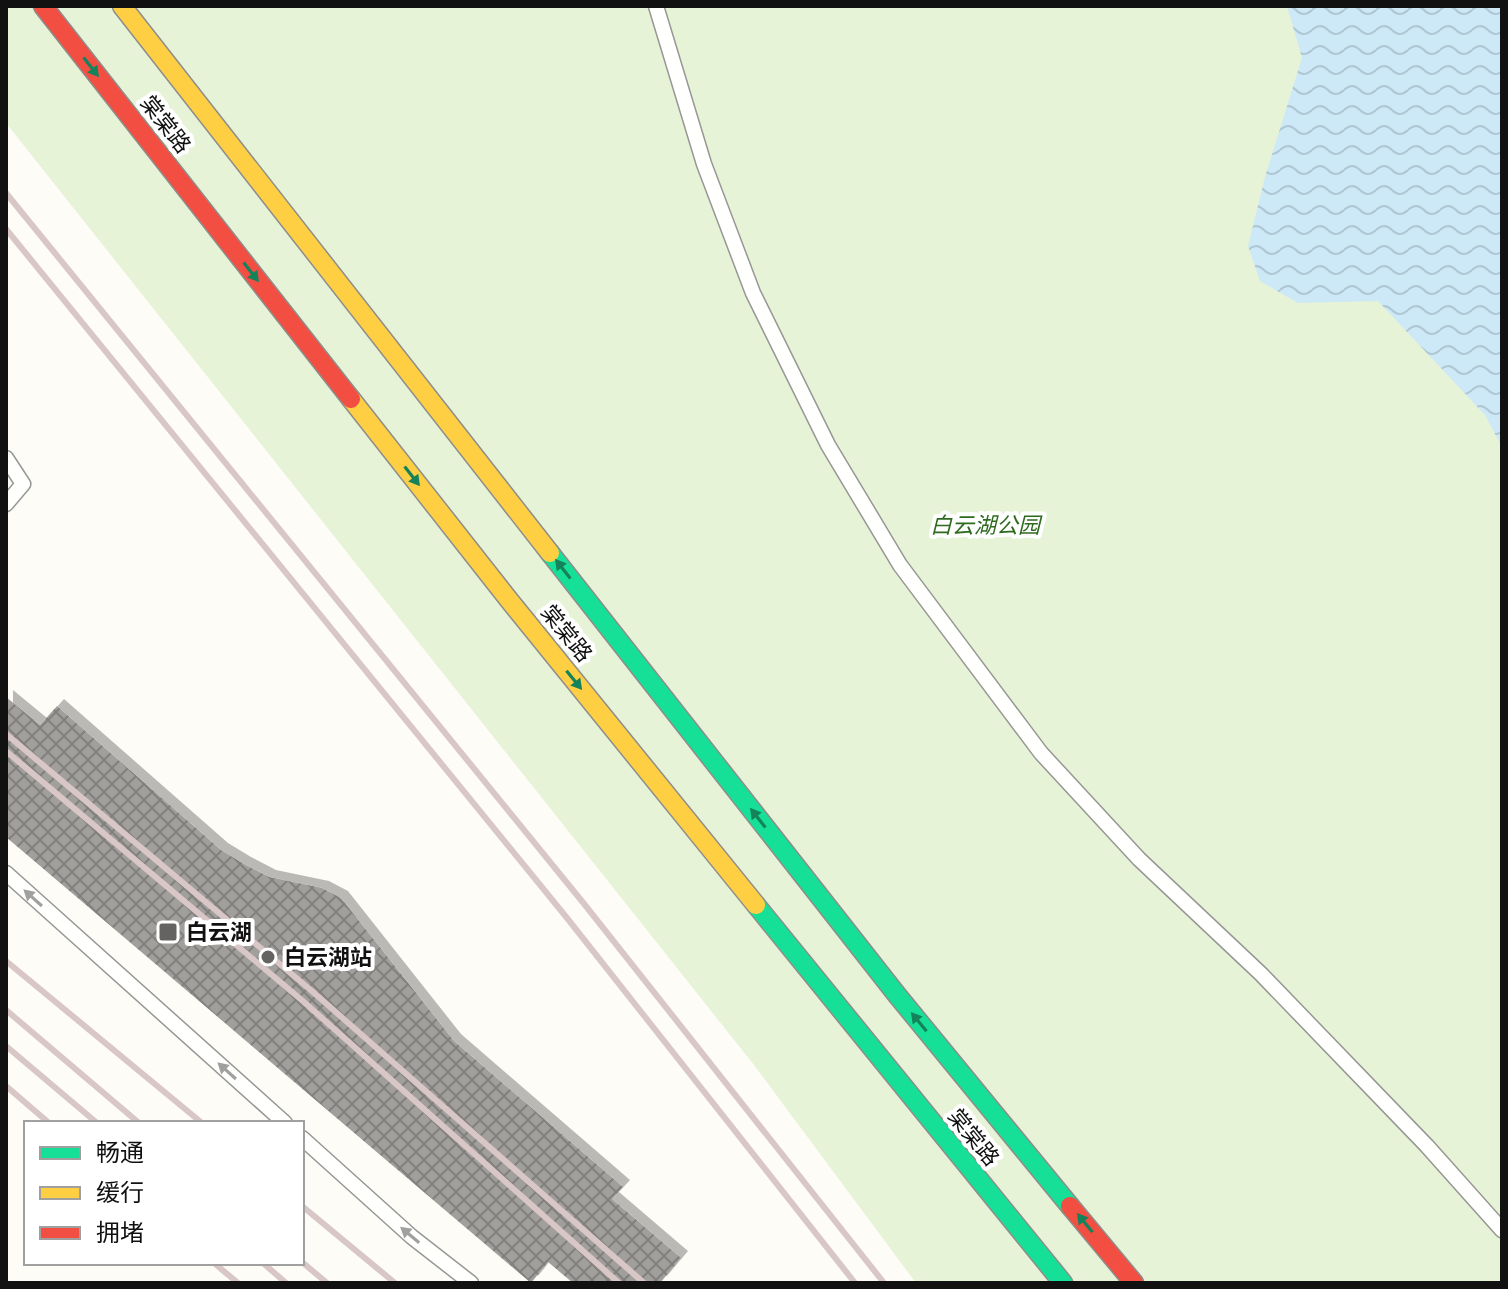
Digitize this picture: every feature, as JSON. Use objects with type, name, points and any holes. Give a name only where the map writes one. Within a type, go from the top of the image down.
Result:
[{"type":"street","name":"棠棠路","points":[[43,6],[509,600],[1063,1283]]},
{"type":"street","name":"棠棠路","points":[[122,6],[887,982],[1134,1283]]},
{"type":"lane","points":[[656,6],[704,164],[753,293],[828,445],[900,565],[1041,753],[1139,859],[1261,974],[1406,1124],[1502,1230]]},
{"type":"lane","points":[[6,458],[23,484],[6,504]]},
{"type":"lane","points":[[6,873],[283,1121]]},
{"type":"lane","points":[[304,1140],[412,1237],[471,1283]]},
{"type":"green space","name":"白云湖公园","points":[[6,6],[1502,6],[1502,1283],[916,1283],[754,1065],[6,123]]},
{"type":"water","points":[[1287,6],[1502,6],[1502,447],[1485,415],[1378,301],[1298,303],[1260,281],[1248,246],[1265,177],[1302,58]]},
{"type":"building","name":"白云湖站","points":[[6,697],[40,725],[57,706],[221,850],[244,864],[269,877],[322,888],[341,898],[454,1041],[623,1187],[612,1199],[681,1258],[660,1283],[573,1283],[548,1262],[531,1283],[6,837]]},
{"type":"railway","points":[[6,193],[585,905],[884,1283]]},
{"type":"railway","points":[[6,229],[567,918],[855,1283]]},
{"type":"railway","points":[[6,734],[313,992],[644,1283]]},
{"type":"railway","points":[[6,751],[304,1002],[619,1283]]},
{"type":"railway","points":[[6,961],[200,1121]]},
{"type":"railway","points":[[6,1010],[137,1121]]},
{"type":"railway","points":[[6,1046],[95,1121]]},
{"type":"railway","points":[[6,1086],[47,1121]]},
{"type":"railway","points":[[304,1208],[395,1283]]},
{"type":"railway","points":[[304,1264],[327,1283]]},
{"type":"railway","points":[[216,1265],[238,1283]]},
{"type":"railway","points":[[265,1265],[286,1283]]},
{"type":"traffic: fast","points":[[550,553],[897,995],[1070,1206]]},
{"type":"traffic: fast","points":[[756,905],[1063,1283]]},
{"type":"traffic: slow","points":[[122,6],[550,553]]},
{"type":"traffic: slow","points":[[351,399],[756,905]]},
{"type":"traffic: jam","points":[[43,6],[351,399]]},
{"type":"traffic: jam","points":[[1070,1206],[1134,1283]]},
{"type":"place","name":"白云湖","points":[[168,932]]},
{"type":"place","name":"白云湖站","points":[[268,957]]}]
